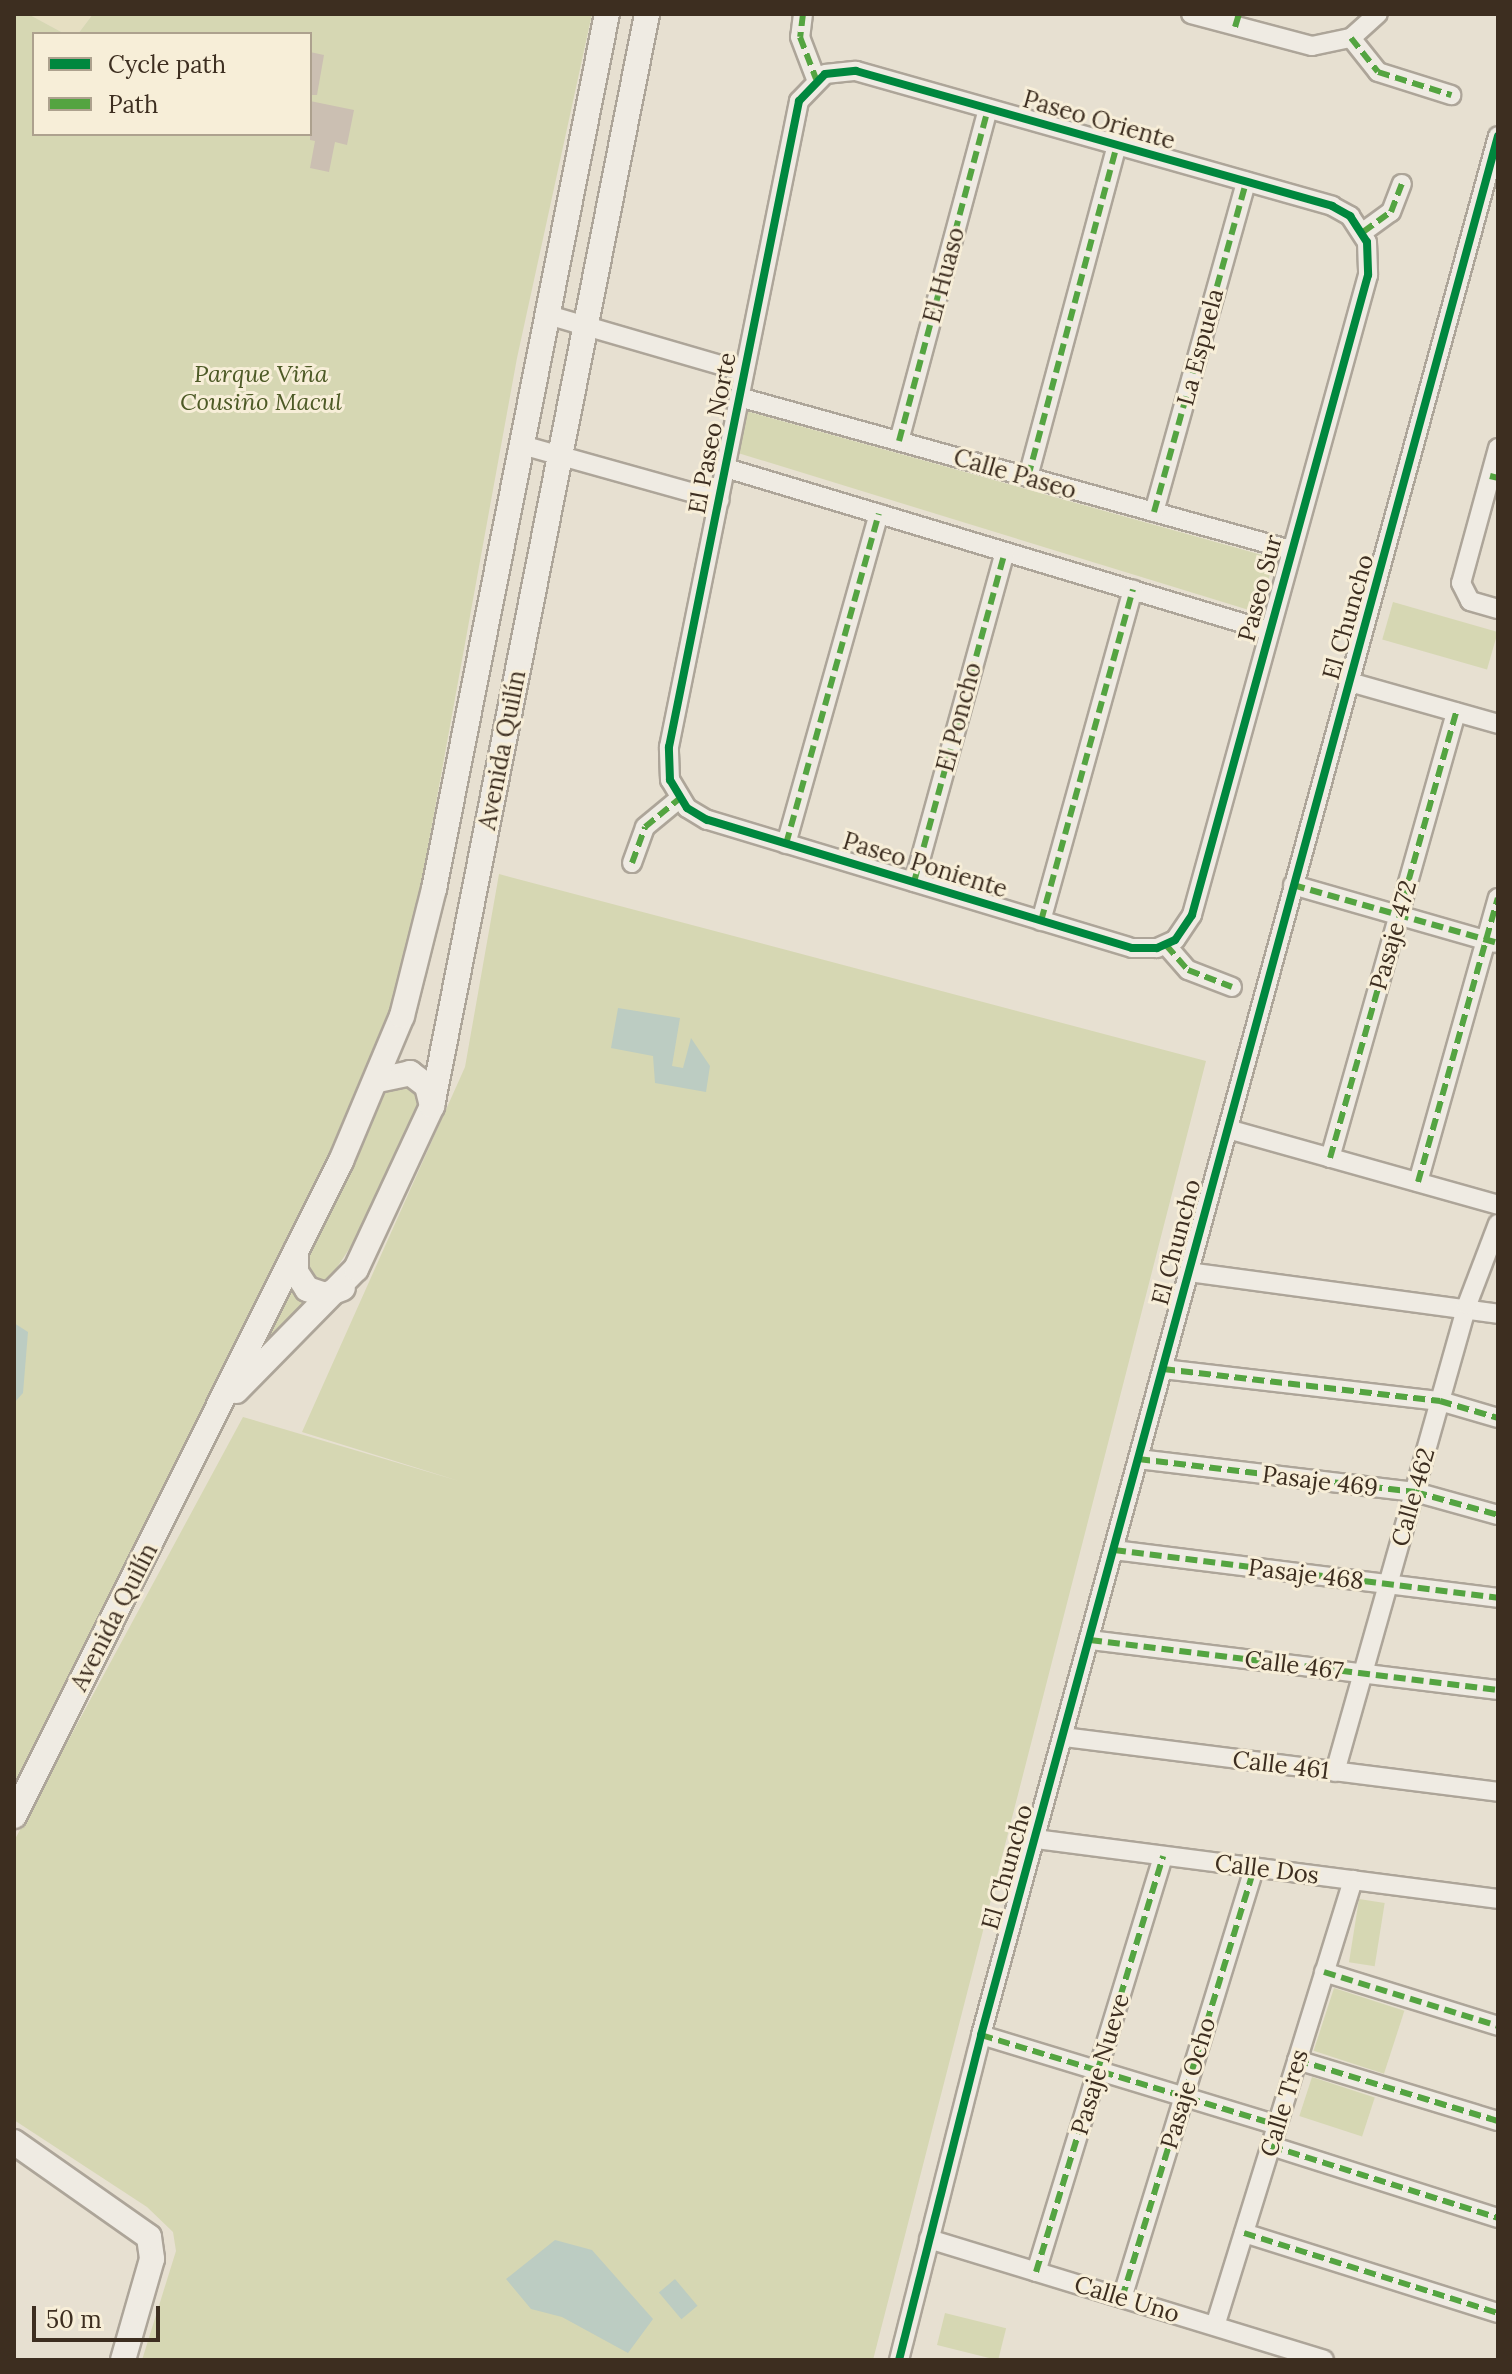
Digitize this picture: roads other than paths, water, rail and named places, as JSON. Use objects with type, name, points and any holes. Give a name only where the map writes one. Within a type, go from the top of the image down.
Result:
[{"type":"main road","name":"Avenida Quilín","points":[[14,1816],[215,1418],[378,1080],[420,952],[607,14]]},
{"type":"main road","name":"Avenida Quilín","points":[[215,1418],[267,1357],[343,1288],[380,1227],[432,1106],[560,455],[598,326],[647,14]]},
{"type":"main road","points":[[378,1080],[410,1073],[427,1086],[432,1106]]},
{"type":"main road","points":[[296,1251],[296,1272],[307,1289],[325,1295],[343,1288]]},
{"type":"main road","points":[[14,2142],[149,2237],[152,2259],[123,2360]]},
{"type":"street","points":[[803,14],[800,37],[816,79]]},
{"type":"street","points":[[1191,14],[1237,21],[1312,46],[1351,38],[1378,14]]},
{"type":"street","points":[[1351,38],[1378,72],[1451,95]]},
{"type":"street","name":"Paseo Oriente","points":[[816,79],[856,71],[1332,206],[1363,232]]},
{"type":"street","name":"El Paseo Norte","points":[[679,799],[670,780],[669,747],[799,101],[816,79]]},
{"type":"street","name":"El Huaso","points":[[899,441],[988,109]]},
{"type":"street","name":"El Chuncho","points":[[899,2360],[981,2035],[1498,136]]},
{"type":"street","points":[[1028,477],[1117,146]]},
{"type":"street","name":"La Espuela","points":[[1154,512],[1246,182]]},
{"type":"street","points":[[1363,232],[1391,212],[1402,184]]},
{"type":"street","name":"Paseo Sur","points":[[1166,945],[1192,915],[1368,275],[1363,232]]},
{"type":"street","points":[[548,315],[745,366]]},
{"type":"street","name":"Calle Paseo","points":[[739,397],[1291,550]]},
{"type":"street","points":[[522,445],[719,500]]},
{"type":"street","points":[[1498,448],[1494,477],[1463,594],[1498,609]]},
{"type":"street","points":[[726,468],[1269,631]]},
{"type":"street","points":[[786,844],[879,514]]},
{"type":"street","name":"El Poncho","points":[[914,882],[1005,552]]},
{"type":"street","points":[[1041,921],[1133,590]]},
{"type":"street","points":[[1350,682],[1498,724]]},
{"type":"street","name":"Pasaje 472","points":[[1330,1158],[1456,712]]},
{"type":"street","points":[[632,863],[645,827],[679,799]]},
{"type":"street","name":"Paseo Poniente","points":[[679,799],[707,820],[1041,921],[1132,948],[1166,945]]},
{"type":"street","points":[[1293,885],[1492,942]]},
{"type":"street","points":[[1418,1182],[1492,942],[1498,898]]},
{"type":"street","points":[[1166,945],[1188,970],[1232,987]]},
{"type":"street","points":[[1228,1129],[1498,1205]]},
{"type":"street","name":"Calle 462","points":[[1335,1772],[1467,1305],[1498,1224]]},
{"type":"street","points":[[1189,1272],[1467,1305],[1498,1314]]},
{"type":"street","points":[[1163,1369],[1440,1401],[1498,1418]]},
{"type":"street","name":"Pasaje 469","points":[[1138,1459],[1415,1492],[1498,1515]]},
{"type":"street","name":"Pasaje 468","points":[[1114,1550],[1498,1598]]},
{"type":"street","name":"Calle 467","points":[[1090,1640],[1498,1690]]},
{"type":"street","name":"Calle 461","points":[[1064,1737],[1498,1792]]},
{"type":"street","name":"Calle Dos","points":[[1036,1839],[1498,1899]]},
{"type":"street","name":"Pasaje Nueve","points":[[1036,2272],[1163,1856]]},
{"type":"street","name":"Pasaje Ocho","points":[[1122,2298],[1255,1867]]},
{"type":"street","name":"Calle Tres","points":[[1215,2326],[1353,1880]]},
{"type":"street","points":[[1324,1972],[1498,2026]]},
{"type":"street","points":[[981,2035],[1277,2125]]},
{"type":"street","points":[[1297,2060],[1498,2121]]},
{"type":"street","points":[[1271,2146],[1498,2218]]},
{"type":"street","points":[[1244,2233],[1498,2313]]},
{"type":"street","name":"Calle Uno","points":[[929,2239],[1324,2360]]},
{"type":"park label","name":"Parque Viña Cousiño Macul","points":[[261,388]]}]
